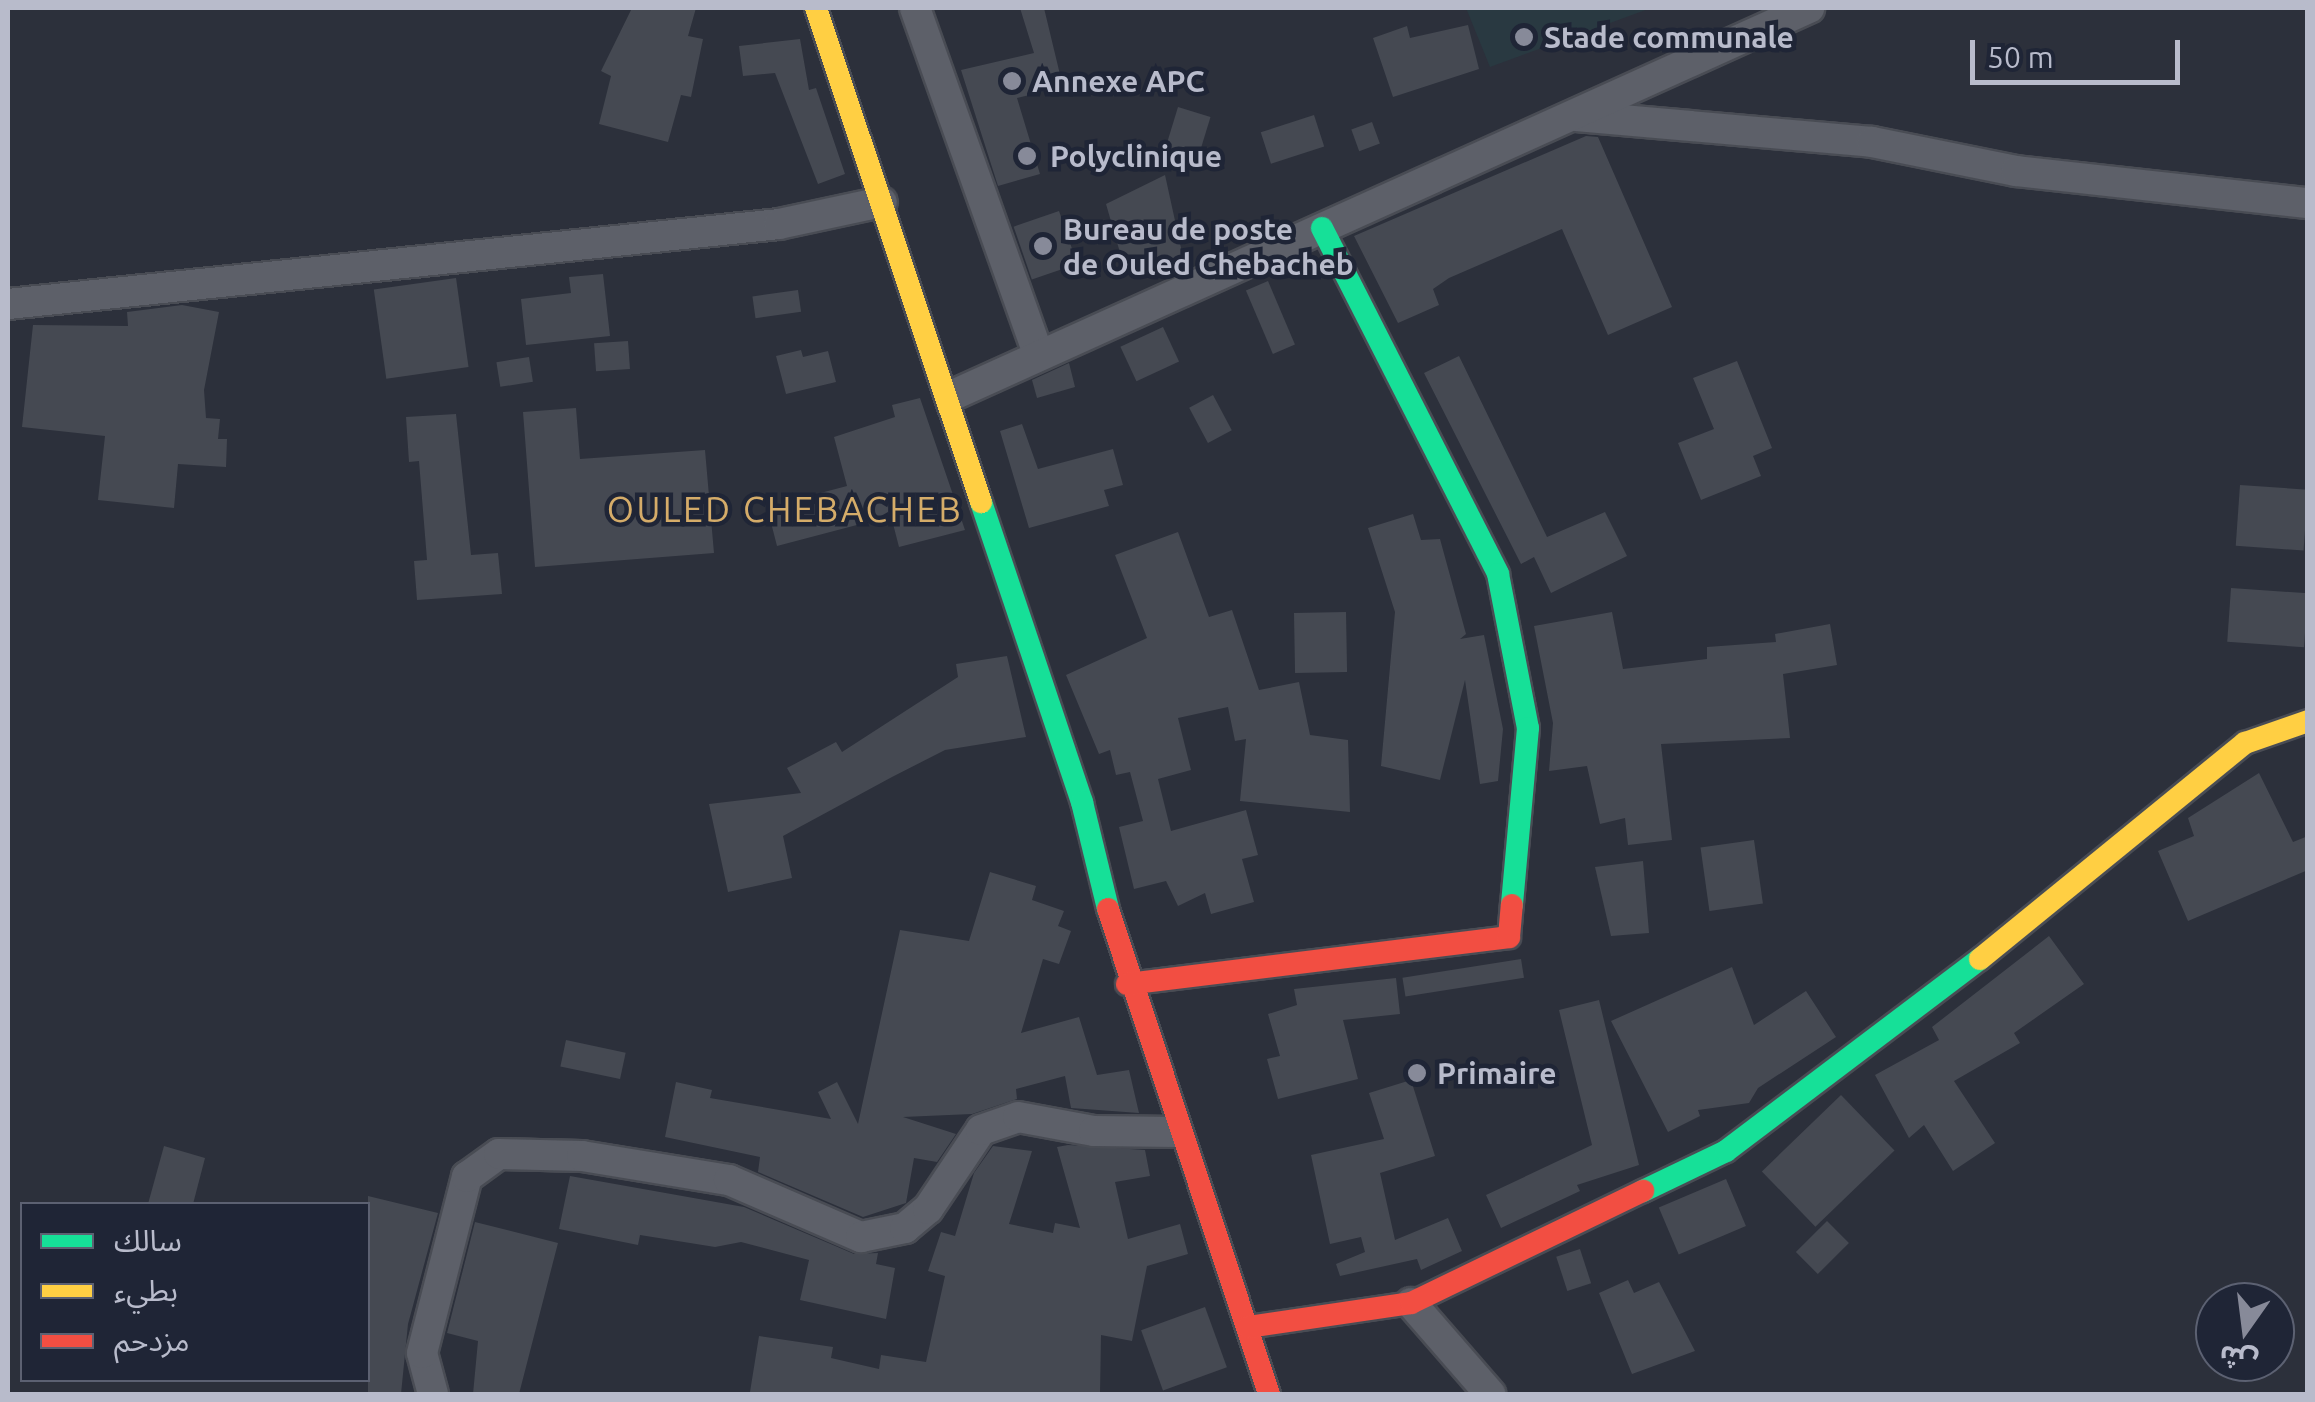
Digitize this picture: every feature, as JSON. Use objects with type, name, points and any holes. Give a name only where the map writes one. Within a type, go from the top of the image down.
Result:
[{"type":"street","points":[[823,8],[882,202],[951,396],[1082,802],[1127,984],[1248,1327],[1260,1393]]},
{"type":"street","points":[[915,8],[1039,356]]},
{"type":"street","points":[[951,396],[1571,116],[1780,15],[1809,8]]},
{"type":"street","points":[[1571,116],[1872,142],[2016,171],[2308,203]]},
{"type":"street","points":[[8,304],[778,224],[882,202]]},
{"type":"street","points":[[1127,984],[1509,937],[1528,728],[1498,574],[1322,228]]},
{"type":"street","points":[[1248,1327],[1411,1303],[1726,1151],[2006,940],[2184,788],[2245,743],[2308,721]]},
{"type":"street","points":[[433,1394],[422,1354],[467,1176],[499,1154],[582,1156],[728,1180],[861,1236],[904,1228],[928,1209],[981,1130],[1018,1117],[1094,1132],[1177,1132]]},
{"type":"street","points":[[1411,1303],[1490,1394]]},
{"type":"shaded area","name":"Stade communale","points":[[1466,8],[1651,8],[1490,67]]},
{"type":"building","points":[[632,8],[696,8],[688,36],[703,39],[691,97],[681,95],[668,142],[599,124],[611,76],[601,71]]},
{"type":"building","points":[[1020,8],[1044,8],[1063,87],[1017,98],[1040,174],[998,186],[961,70],[1034,53]]},
{"type":"building","points":[[1468,25],[1479,69],[1393,97],[1373,38],[1407,26],[1410,38]]},
{"type":"building","points":[[800,39],[809,90],[816,88],[845,174],[818,184],[775,73],[743,76],[739,46]]},
{"type":"building","points":[[1178,107],[1211,117],[1195,168],[1163,158]]},
{"type":"building","points":[[1314,115],[1324,146],[1271,164],[1261,132]]},
{"type":"building","points":[[1372,122],[1380,144],[1359,151],[1351,130]]},
{"type":"building","points":[[1586,136],[1598,137],[1672,307],[1608,335],[1562,229],[1449,278],[1433,289],[1439,305],[1398,323],[1354,236]]},
{"type":"building","points":[[1165,175],[1183,257],[1125,270],[1106,204]]},
{"type":"building","name":"Bureau de poste de Ouled Chebacheb","points":[[1059,211],[1077,264],[1032,280],[1014,227]]},
{"type":"building","points":[[603,274],[610,336],[526,345],[521,299],[571,293],[569,277]]},
{"type":"building","points":[[456,278],[469,367],[386,379],[374,290]]},
{"type":"building","points":[[1268,281],[1295,345],[1273,354],[1246,290]]},
{"type":"building","points":[[798,290],[801,312],[756,318],[752,296]]},
{"type":"building","points":[[182,305],[219,312],[204,390],[206,418],[220,419],[218,439],[227,439],[226,467],[178,464],[174,508],[98,500],[105,436],[22,427],[33,325],[128,326],[127,312]]},
{"type":"building","points":[[1163,327],[1179,361],[1136,381],[1120,347]]},
{"type":"building","points":[[628,341],[630,369],[596,371],[594,343]]},
{"type":"building","points":[[801,350],[803,357],[828,351],[836,382],[786,394],[776,356]]},
{"type":"building","points":[[1459,356],[1547,537],[1605,512],[1627,556],[1551,593],[1534,557],[1521,564],[1424,373]]},
{"type":"building","points":[[529,357],[533,382],[500,387],[496,362]]},
{"type":"building","points":[[1737,361],[1772,448],[1753,456],[1761,476],[1701,500],[1678,443],[1714,429],[1693,378]]},
{"type":"building","points":[[1069,363],[1075,387],[1037,398],[1032,380]]},
{"type":"building","points":[[1213,395],[1232,430],[1208,443],[1189,408]]},
{"type":"building","points":[[920,398],[965,530],[899,547],[891,516],[777,546],[767,507],[847,486],[834,437],[895,417],[892,405]]},
{"type":"building","points":[[576,408],[580,459],[705,450],[714,553],[535,567],[523,412]]},
{"type":"building","points":[[456,414],[471,555],[498,553],[502,594],[417,600],[414,561],[427,560],[419,461],[409,462],[406,417]]},
{"type":"building","points":[[1022,424],[1038,469],[1113,449],[1123,485],[1104,490],[1109,506],[1029,528],[1000,431]]},
{"type":"building","points":[[2240,485],[2308,490],[2304,551],[2236,546]]},
{"type":"building","points":[[1413,514],[1421,540],[1440,539],[1466,634],[1460,639],[1484,635],[1503,729],[1498,781],[1480,784],[1465,680],[1440,780],[1381,766],[1395,612],[1368,528]]},
{"type":"building","points":[[1178,532],[1209,617],[1232,610],[1259,690],[1299,682],[1310,735],[1348,740],[1350,812],[1240,801],[1246,739],[1235,741],[1228,707],[1178,718],[1191,770],[1158,779],[1171,831],[1246,810],[1258,855],[1242,859],[1254,902],[1211,914],[1205,893],[1178,906],[1166,881],[1134,889],[1119,827],[1143,821],[1130,772],[1116,775],[1110,750],[1099,754],[1066,675],[1147,638],[1115,555]]},
{"type":"building","points":[[2231,588],[2308,593],[2304,647],[2227,642]]},
{"type":"building","points":[[1346,612],[1347,672],[1295,673],[1294,613]]},
{"type":"building","points":[[1612,612],[1623,669],[1707,659],[1707,647],[1776,642],[1775,634],[1830,624],[1837,665],[1783,674],[1790,738],[1661,744],[1672,840],[1628,845],[1625,818],[1600,824],[1587,766],[1549,771],[1553,723],[1534,626]]},
{"type":"building","points":[[1007,656],[1026,737],[945,750],[892,777],[783,836],[792,878],[728,892],[709,804],[801,793],[787,768],[836,742],[842,752],[958,677],[956,664]]},
{"type":"building","points":[[2259,773],[2293,842],[2308,836],[2308,870],[2188,921],[2158,851],[2194,836],[2188,818]]},
{"type":"building","points":[[1754,840],[1763,903],[1709,911],[1701,848]]},
{"type":"building","points":[[1643,861],[1649,933],[1611,936],[1595,867]]},
{"type":"building","points":[[990,872],[1036,886],[1032,900],[1064,911],[1058,926],[1071,931],[1059,964],[1043,959],[1021,1033],[1079,1017],[1097,1075],[1129,1070],[1139,1113],[1071,1108],[1065,1076],[1016,1089],[1017,1099],[972,1114],[903,1117],[956,1134],[937,1162],[914,1158],[906,1203],[863,1217],[758,1172],[760,1157],[665,1137],[676,1082],[712,1090],[710,1098],[831,1119],[818,1092],[837,1082],[858,1124],[900,930],[969,941]]},
{"type":"building","points":[[2049,936],[2084,984],[2014,1033],[2020,1043],[1954,1081],[1995,1143],[1953,1171],[1924,1125],[1909,1138],[1875,1075],[1939,1040],[1932,1027]]},
{"type":"building","points":[[1521,959],[1524,978],[1405,997],[1402,978]]},
{"type":"building","points":[[1732,967],[1754,1025],[1806,991],[1836,1037],[1758,1088],[1749,1103],[1698,1110],[1700,1116],[1668,1132],[1611,1021]]},
{"type":"building","points":[[1396,978],[1400,1014],[1343,1020],[1358,1079],[1278,1099],[1267,1059],[1280,1056],[1268,1014],[1297,1005],[1294,989]]},
{"type":"building","points":[[1599,1000],[1639,1165],[1577,1185],[1580,1191],[1501,1228],[1486,1195],[1592,1145],[1559,1010]]},
{"type":"building","points":[[566,1040],[626,1053],[620,1079],[560,1066]]},
{"type":"building","points":[[1411,1080],[1435,1156],[1380,1173],[1395,1240],[1448,1218],[1462,1251],[1421,1270],[1417,1259],[1340,1276],[1336,1264],[1365,1252],[1361,1237],[1330,1244],[1311,1155],[1384,1139],[1369,1093]]},
{"type":"building","points":[[1841,1095],[1894,1150],[1815,1227],[1762,1171]]},
{"type":"building","points":[[1068,1145],[1145,1150],[1150,1176],[1115,1182],[1128,1239],[1180,1224],[1188,1254],[1147,1266],[1132,1341],[1101,1335],[1100,1394],[750,1392],[759,1336],[833,1347],[831,1358],[879,1369],[881,1355],[926,1362],[945,1276],[928,1271],[941,1232],[955,1236],[974,1173],[993,1146],[1032,1151],[1009,1224],[1053,1233],[1055,1223],[1080,1228],[1057,1147]]},
{"type":"building","points":[[164,1146],[205,1158],[194,1202],[149,1202]]},
{"type":"building","points":[[570,1176],[744,1207],[854,1254],[878,1253],[876,1264],[895,1268],[886,1319],[800,1300],[809,1260],[741,1242],[715,1247],[640,1235],[638,1245],[559,1229]]},
{"type":"building","points":[[1726,1179],[1746,1226],[1679,1254],[1659,1208]]},
{"type":"building","points":[[368,1196],[438,1213],[408,1324],[401,1394],[368,1394]]},
{"type":"building","points":[[1827,1221],[1849,1243],[1818,1274],[1796,1252]]},
{"type":"building","points":[[475,1222],[558,1243],[519,1394],[473,1394],[478,1341],[447,1333]]},
{"type":"building","points":[[1580,1249],[1591,1283],[1567,1291],[1556,1257]]},
{"type":"building","points":[[1628,1280],[1634,1293],[1659,1282],[1695,1351],[1632,1374],[1599,1293]]},
{"type":"building","points":[[1205,1307],[1227,1367],[1163,1390],[1141,1330]]},
{"type":"traffic: fast","points":[[1322,228],[1498,574],[1528,728],[1512,905]]},
{"type":"traffic: fast","points":[[981,502],[1082,802],[1108,909]]},
{"type":"traffic: fast","points":[[1643,1191],[1726,1151],[1980,959]]},
{"type":"traffic: slow","points":[[816,8],[981,502]]},
{"type":"traffic: slow","points":[[1980,959],[2245,743],[2308,721]]},
{"type":"traffic: jam","points":[[1127,984],[1509,937],[1512,905]]},
{"type":"traffic: jam","points":[[1108,909],[1269,1394]]},
{"type":"traffic: jam","points":[[1248,1327],[1411,1303],[1643,1191]]},
{"type":"place","name":"Stade communale","points":[[1524,37]]},
{"type":"place","name":"Annexe APC","points":[[1012,81]]},
{"type":"place","name":"Polyclinique","points":[[1027,156]]},
{"type":"place","name":"Bureau de poste de Ouled Chebacheb","points":[[1043,246]]},
{"type":"place","name":"Primaire","points":[[1417,1073]]},
{"type":"district","name":"OULED CHEBACHEB","points":[[785,509]]}]
